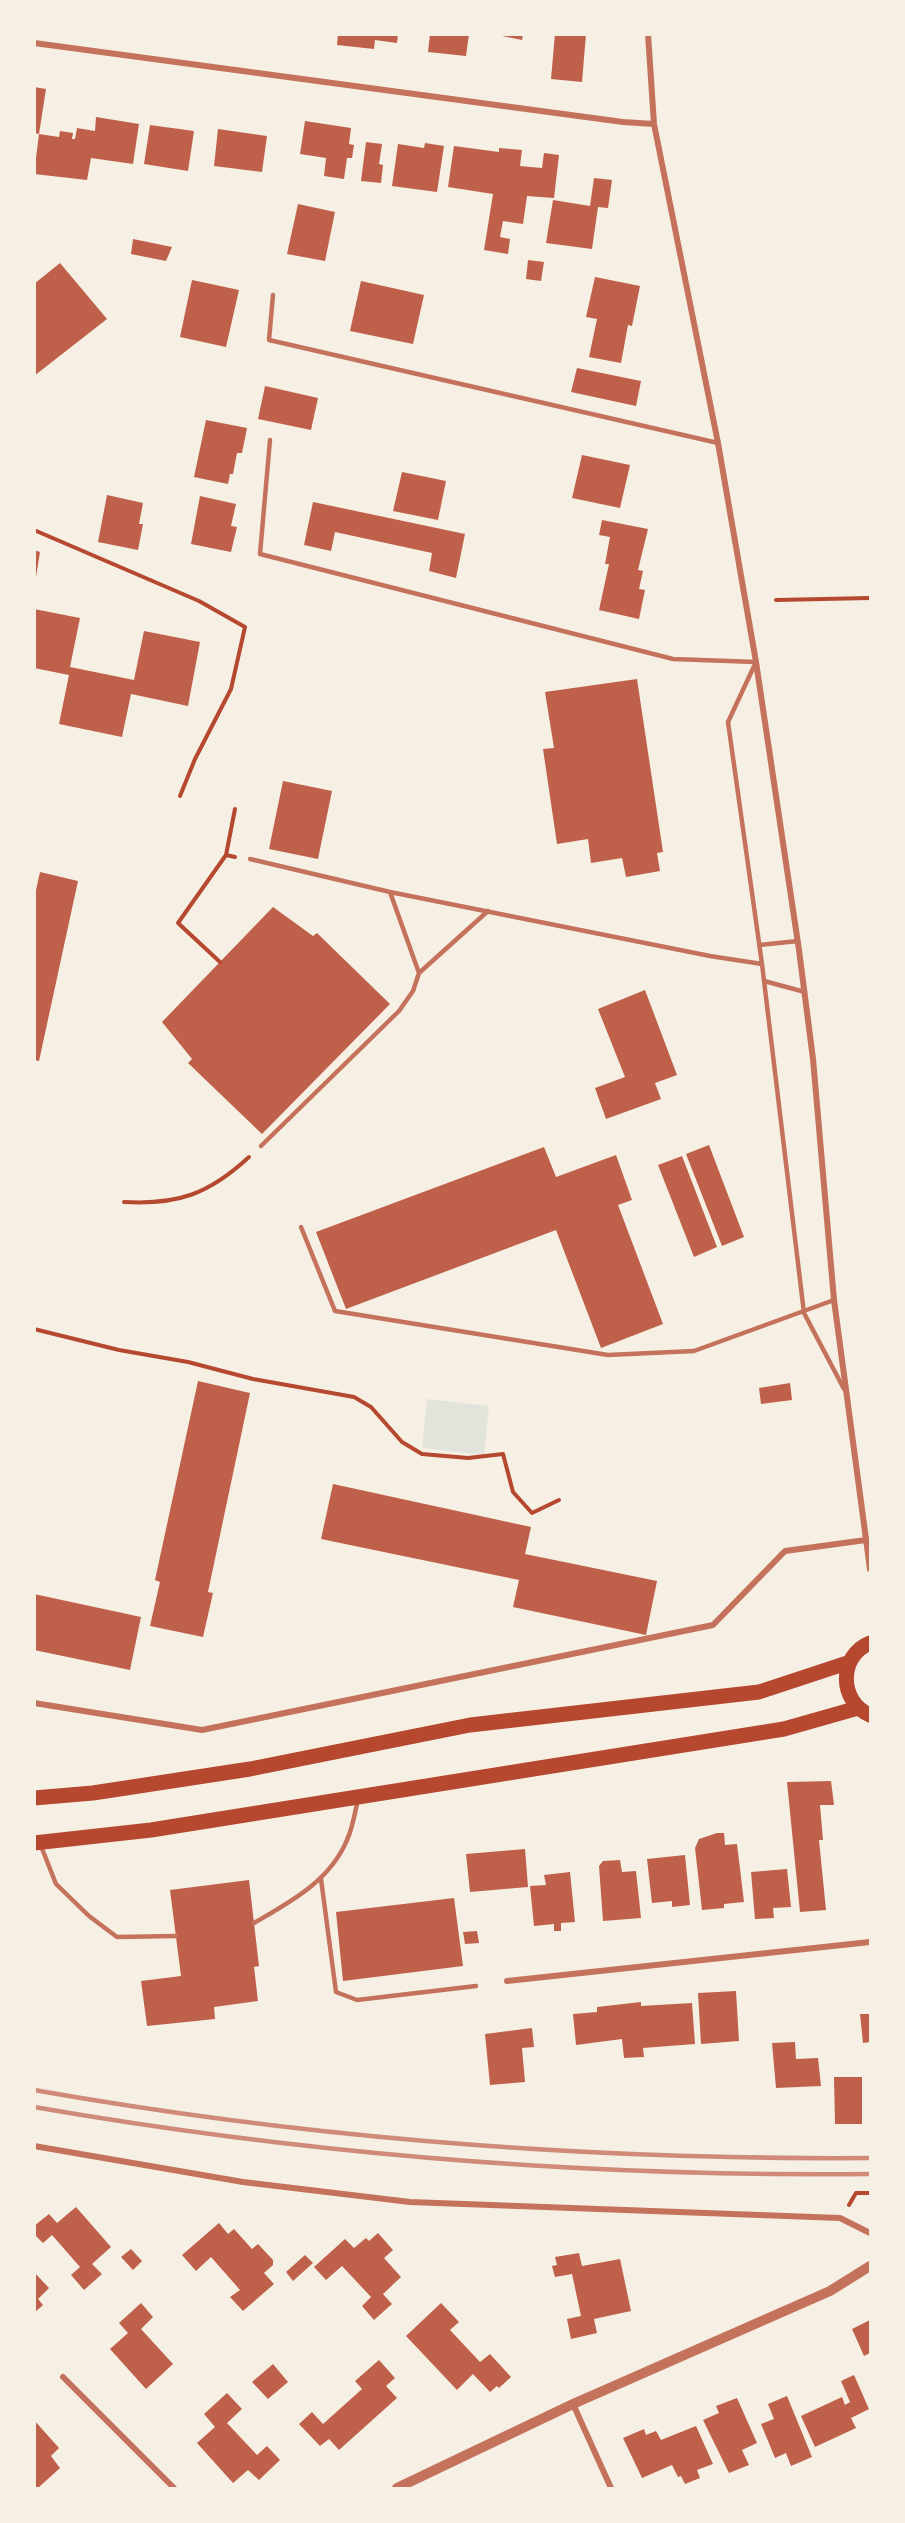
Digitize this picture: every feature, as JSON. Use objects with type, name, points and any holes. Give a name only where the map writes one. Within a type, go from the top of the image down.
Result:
[{"type":"main road","points":[[864,1712],[851,1698],[846,1674],[849,1662],[856,1652],[870,1643]]},
{"type":"main road","points":[[34,1798],[93,1793],[250,1769],[470,1725],[759,1692],[849,1662]]},
{"type":"main road","points":[[37,1843],[151,1830],[784,1729],[864,1712]]},
{"type":"street","points":[[648,34],[654,124],[718,442],[756,662],[798,941],[805,992],[834,1300],[870,1569]]},
{"type":"street","points":[[34,43],[623,122],[654,124]]},
{"type":"street","points":[[34,1703],[202,1730],[213,1728],[713,1625],[785,1551],[866,1540]]},
{"type":"street","points":[[507,1981],[870,1942]]},
{"type":"street","points":[[34,2146],[243,2182],[410,2202],[840,2218],[870,2233]]},
{"type":"street","points":[[397,2488],[573,2404],[830,2291],[870,2266]]},
{"type":"street","points":[[63,2377],[174,2488]]},
{"type":"street","points":[[573,2404],[611,2488]]},
{"type":"lane","points":[[273,295],[269,340],[701,440],[718,442]]},
{"type":"lane","points":[[270,440],[260,555],[673,659],[756,662],[728,722],[765,981],[804,1312],[847,1394]]},
{"type":"lane","points":[[250,859],[390,892],[710,956],[762,964]]},
{"type":"lane","points":[[390,892],[419,974]]},
{"type":"lane","points":[[261,1146],[399,1011],[413,991],[419,974],[488,911]]},
{"type":"lane","points":[[759,945],[798,941]]},
{"type":"lane","points":[[765,981],[805,992]]},
{"type":"lane","points":[[301,1227],[335,1311],[608,1355],[694,1351],[834,1300]]},
{"type":"lane","points":[[254,1923],[293,1900],[321,1878],[347,1840],[359,1796]]},
{"type":"lane","points":[[37,1843],[56,1884],[89,1916],[117,1937],[176,1936]]},
{"type":"lane","points":[[321,1878],[336,1992],[357,2000],[476,1986]]},
{"type":"path","points":[[34,530],[199,601],[245,627],[231,689],[195,759],[180,796]]},
{"type":"path","points":[[776,600],[870,598]]},
{"type":"path","points":[[220,962],[178,923],[226,855],[234,809]]},
{"type":"path","points":[[226,855],[250,859]]},
{"type":"path","points":[[124,1202],[150,1203],[186,1198],[220,1180],[261,1146]]},
{"type":"path","points":[[34,1329],[119,1350],[188,1362],[253,1379],[354,1396],[371,1407],[402,1442],[422,1454],[468,1458],[504,1454],[513,1492],[532,1513],[559,1500]]},
{"type":"shaded area","points":[[427,1399],[489,1406],[484,1455],[422,1448]]},
{"type":"building","points":[[338,34],[398,34],[397,43],[375,40],[374,49],[337,45]]},
{"type":"building","points":[[430,34],[469,34],[466,56],[428,52]]},
{"type":"building","points":[[492,34],[523,34],[522,40]]},
{"type":"building","points":[[555,34],[586,34],[582,82],[551,79]]},
{"type":"building","points":[[34,87],[46,89],[39,134],[34,133]]},
{"type":"building","points":[[96,117],[139,124],[133,164],[91,158],[87,180],[34,174],[39,134],[59,137],[60,131],[73,133],[72,139],[75,139],[77,128],[95,131]]},
{"type":"building","points":[[305,121],[351,128],[349,144],[354,145],[352,158],[347,158],[344,179],[324,176],[326,158],[300,154]]},
{"type":"building","points":[[150,125],[194,131],[188,171],[144,164]]},
{"type":"building","points":[[218,129],[267,136],[262,172],[214,166]]},
{"type":"building","points":[[366,142],[382,144],[379,164],[383,165],[381,183],[361,181]]},
{"type":"building","points":[[425,143],[444,146],[437,192],[392,186],[398,144],[424,148]]},
{"type":"building","points":[[454,146],[499,152],[499,148],[522,150],[520,166],[542,168],[544,153],[559,155],[554,198],[527,196],[523,224],[503,221],[500,237],[510,239],[508,254],[484,250],[493,194],[448,187]]},
{"type":"building","points":[[594,178],[612,180],[608,208],[598,207],[592,249],[546,243],[553,200],[590,206]]},
{"type":"building","points":[[298,204],[335,212],[325,261],[287,254]]},
{"type":"building","points":[[133,239],[172,247],[166,261],[131,254]]},
{"type":"building","points":[[528,260],[544,262],[541,281],[526,279]]},
{"type":"building","points":[[60,263],[107,319],[34,376],[34,284]]},
{"type":"building","points":[[595,277],[640,286],[632,326],[628,325],[621,363],[589,357],[597,319],[586,317]]},
{"type":"building","points":[[192,280],[239,290],[226,347],[180,337]]},
{"type":"building","points":[[361,281],[424,295],[413,344],[350,331]]},
{"type":"building","points":[[577,368],[641,381],[636,406],[571,392]]},
{"type":"building","points":[[265,386],[318,398],[311,430],[258,419]]},
{"type":"building","points":[[206,420],[247,428],[242,453],[237,453],[233,474],[230,474],[228,484],[194,477]]},
{"type":"building","points":[[582,455],[630,465],[620,508],[572,498]]},
{"type":"building","points":[[402,472],[446,481],[438,520],[393,511]]},
{"type":"building","points":[[107,495],[143,503],[139,524],[143,524],[138,550],[98,542]]},
{"type":"building","points":[[200,496],[236,504],[231,526],[237,527],[231,552],[191,544]]},
{"type":"building","points":[[313,502],[465,534],[456,578],[429,571],[432,553],[335,532],[331,551],[304,545]]},
{"type":"building","points":[[602,520],[648,529],[638,570],[643,571],[639,589],[645,590],[639,619],[599,610],[609,564],[605,564],[610,537],[599,535]]},
{"type":"building","points":[[34,550],[40,552],[36,577],[34,577]]},
{"type":"building","points":[[34,609],[80,618],[70,667],[134,680],[144,631],[200,642],[188,706],[131,694],[122,737],[59,724],[69,675],[34,668]]},
{"type":"building","points":[[637,679],[663,852],[657,853],[660,871],[626,877],[622,858],[591,863],[588,839],[557,844],[543,749],[554,748],[545,692]]},
{"type":"building","points":[[283,781],[332,791],[318,859],[269,849]]},
{"type":"building","points":[[40,872],[78,881],[39,1061],[34,1060],[34,899]]},
{"type":"building","points":[[273,907],[313,936],[317,933],[390,1004],[262,1134],[188,1063],[192,1059],[162,1022]]},
{"type":"building","points":[[645,990],[677,1075],[655,1083],[661,1099],[606,1119],[595,1088],[625,1077],[598,1009]]},
{"type":"building","points":[[709,1145],[744,1237],[722,1246],[686,1154]]},
{"type":"building","points":[[544,1147],[556,1177],[616,1155],[632,1200],[618,1205],[663,1324],[601,1348],[556,1230],[346,1309],[316,1232]]},
{"type":"building","points":[[682,1156],[717,1247],[694,1257],[658,1165]]},
{"type":"building","points":[[198,1381],[250,1393],[208,1592],[213,1593],[203,1637],[150,1626],[160,1582],[155,1580]]},
{"type":"building","points":[[790,1383],[792,1400],[761,1404],[759,1388]]},
{"type":"building","points":[[333,1484],[531,1527],[525,1554],[657,1581],[646,1635],[513,1607],[519,1580],[321,1539]]},
{"type":"building","points":[[34,1594],[141,1617],[130,1670],[34,1650]]},
{"type":"building","points":[[831,1781],[834,1805],[820,1805],[823,1840],[819,1840],[826,1910],[800,1912],[787,1782]]},
{"type":"building","points":[[724,1833],[725,1845],[737,1844],[744,1902],[724,1904],[724,1908],[702,1910],[695,1848],[699,1839]]},
{"type":"building","points":[[525,1849],[528,1887],[470,1892],[466,1854]]},
{"type":"building","points":[[685,1855],[690,1905],[672,1907],[672,1901],[652,1903],[647,1859]]},
{"type":"building","points":[[620,1860],[622,1872],[636,1871],[641,1918],[603,1921],[599,1866],[603,1861]]},
{"type":"building","points":[[787,1869],[791,1907],[773,1908],[774,1918],[755,1919],[751,1872]]},
{"type":"building","points":[[570,1872],[575,1922],[561,1923],[561,1931],[554,1931],[554,1924],[534,1926],[530,1886],[546,1885],[544,1875]]},
{"type":"building","points":[[249,1880],[259,1966],[254,1967],[258,2001],[214,2007],[215,2019],[147,2026],[141,1981],[181,1976],[170,1890]]},
{"type":"building","points":[[454,1898],[463,1966],[343,1981],[336,1912]]},
{"type":"building","points":[[477,1931],[479,1943],[465,1944],[463,1932]]},
{"type":"building","points":[[736,1991],[739,2041],[701,2044],[698,1993]]},
{"type":"building","points":[[641,2002],[641,2006],[692,2003],[695,2044],[643,2048],[644,2057],[624,2058],[622,2039],[576,2045],[573,2014],[597,2012],[597,2007]]},
{"type":"building","points":[[860,2014],[870,2014],[870,2042],[863,2043]]},
{"type":"building","points":[[532,2028],[534,2047],[522,2048],[525,2082],[490,2085],[485,2034]]},
{"type":"building","points":[[795,2042],[796,2059],[818,2058],[821,2086],[776,2088],[772,2043]]},
{"type":"building","points":[[834,2077],[862,2077],[862,2124],[835,2124]]},
{"type":"building","points":[[76,2207],[111,2247],[92,2264],[102,2274],[84,2290],[71,2275],[80,2267],[52,2235],[43,2243],[34,2234],[34,2226],[49,2214],[57,2223]]},
{"type":"building","points":[[219,2223],[228,2234],[234,2229],[252,2249],[258,2244],[273,2260],[273,2265],[264,2273],[274,2284],[243,2311],[230,2297],[240,2290],[211,2257],[196,2271],[182,2255]]},
{"type":"building","points":[[378,2233],[393,2250],[384,2258],[401,2277],[383,2294],[392,2304],[374,2320],[362,2306],[371,2297],[342,2266],[326,2280],[314,2267],[345,2239],[354,2248],[366,2238],[369,2241]]},
{"type":"building","points":[[131,2249],[142,2261],[133,2270],[121,2257]]},
{"type":"building","points":[[579,2253],[582,2266],[620,2259],[631,2311],[594,2319],[597,2333],[571,2339],[567,2319],[581,2316],[572,2274],[555,2277],[552,2266],[557,2265],[555,2257]]},
{"type":"building","points":[[305,2255],[313,2263],[293,2281],[286,2272]]},
{"type":"building","points":[[34,2272],[49,2288],[38,2299],[43,2305],[34,2313]]},
{"type":"building","points":[[141,2303],[153,2317],[141,2329],[173,2364],[146,2389],[110,2349],[128,2333],[119,2323]]},
{"type":"building","points":[[441,2303],[459,2322],[450,2330],[480,2362],[490,2354],[511,2377],[499,2388],[497,2386],[490,2392],[473,2374],[457,2390],[406,2336]]},
{"type":"building","points":[[870,2320],[870,2353],[864,2356],[852,2329]]},
{"type":"building","points":[[379,2360],[395,2378],[386,2386],[397,2398],[339,2450],[329,2439],[320,2446],[299,2424],[312,2412],[323,2424],[362,2389],[355,2381]]},
{"type":"building","points":[[273,2364],[288,2382],[268,2399],[252,2382]]},
{"type":"building","points":[[854,2375],[869,2409],[851,2418],[856,2428],[815,2447],[801,2416],[842,2397],[845,2405],[850,2402],[841,2381]]},
{"type":"building","points":[[227,2393],[242,2409],[227,2423],[257,2455],[267,2446],[280,2460],[259,2480],[248,2470],[233,2483],[197,2443],[215,2427],[204,2414]]},
{"type":"building","points":[[787,2396],[812,2457],[791,2466],[786,2453],[775,2458],[761,2424],[774,2419],[768,2404]]},
{"type":"building","points":[[737,2398],[757,2443],[742,2450],[749,2465],[729,2473],[703,2420],[719,2413],[716,2406]]},
{"type":"building","points":[[34,2420],[59,2448],[51,2456],[60,2468],[38,2488],[34,2488]]},
{"type":"building","points":[[696,2426],[713,2464],[697,2470],[700,2478],[685,2484],[681,2476],[678,2477],[672,2465],[642,2478],[623,2438],[644,2429],[646,2435],[656,2431],[661,2440]]},
{"type":"railway","points":[[34,2090],[242,2122],[451,2143],[660,2155],[870,2158]]},
{"type":"railway","points":[[34,2107],[242,2138],[451,2160],[660,2172],[870,2174]]}]
